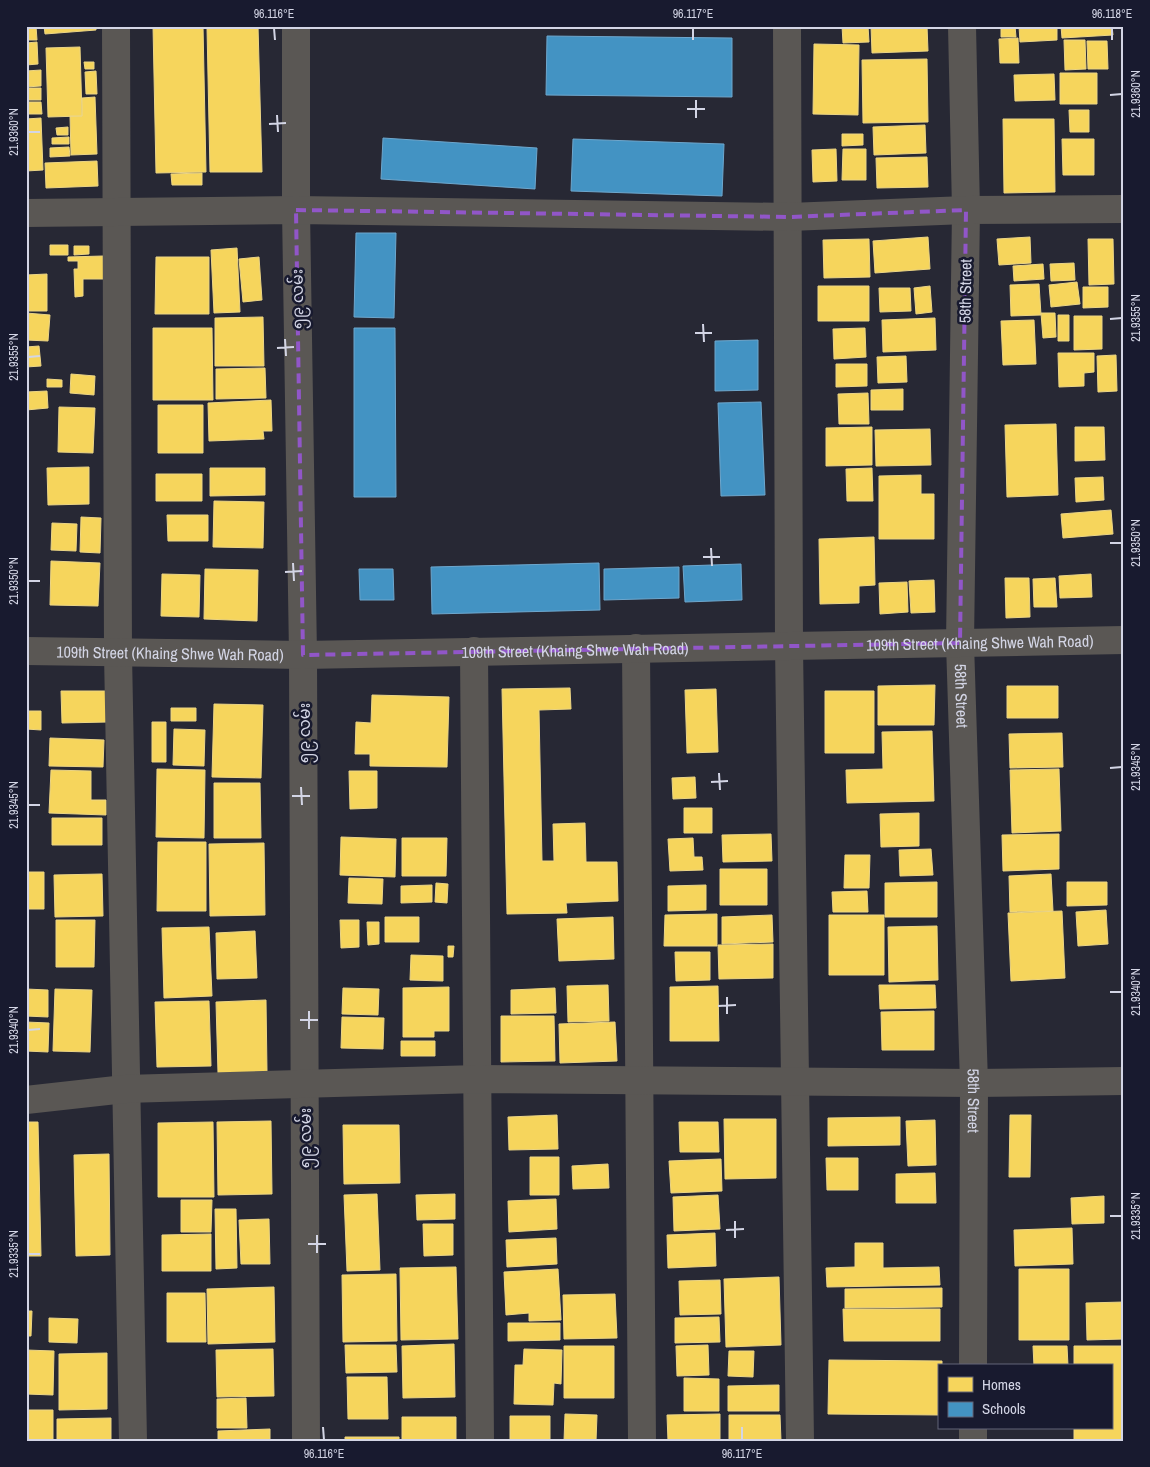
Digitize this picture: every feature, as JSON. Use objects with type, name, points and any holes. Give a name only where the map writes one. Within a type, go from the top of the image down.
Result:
[{"type":"street","points":[[116,26],[118,654],[133,1441]]},
{"type":"street","name":"၅၉ လမ်း","points":[[296,26],[296,210],[303,655],[306,1441]]},
{"type":"street","points":[[788,26],[789,646],[800,1441]]},
{"type":"street","name":"58th Street","points":[[962,26],[966,210],[960,643],[974,1083],[973,1364]]},
{"type":"street","points":[[26,212],[296,210],[789,217],[966,210],[1124,209]]},
{"type":"street","name":"109th Street (Khaing Shwe Wah Road)","points":[[26,651],[118,654],[303,655],[1124,640]]},
{"type":"street","points":[[636,648],[642,1441]]},
{"type":"street","points":[[474,651],[480,1441]]},
{"type":"street","points":[[26,1100],[125,1089],[305,1086],[478,1079],[974,1083],[1124,1081]]},
{"type":"highlighted area","points":[[296,210],[789,217],[966,210],[960,643],[303,655]]},
{"type":"building: Homes","points":[[26,26],[36,26],[37,40],[26,40]]},
{"type":"building: Homes","points":[[44,26],[96,26],[96,30],[45,34]]},
{"type":"building: Homes","points":[[153,26],[203,26],[206,172],[156,173]]},
{"type":"building: Homes","points":[[258,26],[262,172],[210,172],[207,28]]},
{"type":"building: Homes","points":[[842,26],[868,26],[869,42],[843,43]]},
{"type":"building: Homes","points":[[871,26],[927,26],[928,51],[872,53]]},
{"type":"building: Homes","points":[[1001,26],[1015,26],[1016,37],[1001,37]]},
{"type":"building: Homes","points":[[1019,26],[1057,26],[1057,40],[1020,42]]},
{"type":"building: Homes","points":[[1061,26],[1112,26],[1113,35],[1062,38]]},
{"type":"building: Homes","points":[[1018,38],[1019,63],[1000,63],[999,39]]},
{"type":"building: Homes","points":[[1064,40],[1085,40],[1086,69],[1065,70]]},
{"type":"building: Homes","points":[[1087,41],[1107,41],[1108,69],[1088,69]]},
{"type":"building: Homes","points":[[37,42],[38,64],[26,65],[26,43]]},
{"type":"building: Homes","points":[[814,44],[859,45],[858,115],[813,114]]},
{"type":"building: Homes","points":[[80,47],[82,116],[48,117],[46,48]]},
{"type":"building: Homes","points":[[927,59],[928,122],[863,123],[862,60]]},
{"type":"building: Homes","points":[[84,62],[94,62],[94,69],[85,69]]},
{"type":"building: Homes","points":[[41,70],[41,86],[26,87],[26,71]]},
{"type":"building: Homes","points":[[96,71],[97,94],[86,94],[85,72]]},
{"type":"building: Homes","points":[[1060,73],[1097,73],[1097,104],[1060,104]]},
{"type":"building: Homes","points":[[1054,74],[1055,100],[1015,101],[1014,75]]},
{"type":"building: Homes","points":[[26,88],[41,88],[41,100],[26,100]]},
{"type":"building: Homes","points":[[95,97],[97,154],[71,155],[70,116],[82,116],[82,98]]},
{"type":"building: Homes","points":[[26,102],[41,102],[42,114],[26,114]]},
{"type":"building: Homes","points":[[1069,110],[1089,110],[1089,132],[1070,132]]},
{"type":"building: Homes","points":[[41,118],[43,170],[26,171],[26,119]]},
{"type":"building: Homes","points":[[1003,119],[1054,119],[1055,192],[1004,193]]},
{"type":"building: Homes","points":[[925,125],[926,153],[874,155],[873,127]]},
{"type":"building: Homes","points":[[68,127],[68,135],[57,135],[56,128]]},
{"type":"building: Homes","points":[[842,134],[863,134],[863,145],[842,146]]},
{"type":"building: Homes","points":[[69,137],[69,144],[52,144],[52,138]]},
{"type":"building: Homes","points":[[1062,139],[1094,139],[1094,175],[1063,175]]},
{"type":"building: Homes","points":[[69,147],[70,156],[50,157],[50,148]]},
{"type":"building: Homes","points":[[836,149],[837,181],[813,182],[812,150]]},
{"type":"building: Homes","points":[[843,149],[866,149],[866,180],[842,180]]},
{"type":"building: Homes","points":[[927,157],[928,187],[877,188],[876,158]]},
{"type":"building: Homes","points":[[97,161],[98,186],[46,188],[45,163]]},
{"type":"building: Homes","points":[[202,173],[202,185],[172,185],[171,174]]},
{"type":"building: Homes","points":[[928,237],[930,269],[875,273],[873,241]]},
{"type":"building: Homes","points":[[1030,237],[1031,263],[999,265],[997,239]]},
{"type":"building: Homes","points":[[869,239],[870,277],[824,278],[823,240]]},
{"type":"building: Homes","points":[[1088,239],[1113,239],[1114,284],[1089,285]]},
{"type":"building: Homes","points":[[50,245],[68,245],[68,255],[50,255]]},
{"type":"building: Homes","points":[[74,246],[89,246],[89,254],[74,255]]},
{"type":"building: Homes","points":[[237,248],[240,312],[214,313],[211,250]]},
{"type":"building: Homes","points":[[103,256],[104,279],[83,279],[83,296],[75,297],[74,269],[78,269],[78,261],[68,261],[68,257]]},
{"type":"building: Homes","points":[[156,257],[209,257],[209,314],[155,314]]},
{"type":"building: Homes","points":[[259,257],[262,300],[243,302],[239,259]]},
{"type":"building: Homes","points":[[1074,263],[1075,280],[1051,281],[1050,264]]},
{"type":"building: Homes","points":[[1043,264],[1044,279],[1014,281],[1013,266]]},
{"type":"building: Homes","points":[[47,274],[47,311],[26,311],[26,275]]},
{"type":"building: Homes","points":[[1077,282],[1080,304],[1051,307],[1049,285]]},
{"type":"building: Homes","points":[[1039,284],[1041,315],[1011,316],[1010,285]]},
{"type":"building: Homes","points":[[818,286],[869,286],[869,321],[818,321]]},
{"type":"building: Homes","points":[[930,286],[932,312],[916,314],[914,288]]},
{"type":"building: Homes","points":[[1083,287],[1108,287],[1108,307],[1083,308]]},
{"type":"building: Homes","points":[[879,288],[910,288],[911,311],[880,312]]},
{"type":"building: Homes","points":[[26,313],[50,315],[48,341],[26,340]]},
{"type":"building: Homes","points":[[1041,313],[1055,313],[1056,337],[1043,338]]},
{"type":"building: Homes","points":[[1058,315],[1069,315],[1069,341],[1058,341]]},
{"type":"building: Homes","points":[[1074,316],[1102,316],[1102,349],[1074,350]]},
{"type":"building: Homes","points":[[263,317],[264,366],[215,366],[215,318]]},
{"type":"building: Homes","points":[[935,318],[936,350],[883,352],[882,320]]},
{"type":"building: Homes","points":[[1034,320],[1036,364],[1003,365],[1001,321]]},
{"type":"building: Homes","points":[[153,328],[212,328],[213,400],[153,400]]},
{"type":"building: Homes","points":[[865,328],[866,357],[834,359],[833,329]]},
{"type":"building: Homes","points":[[39,346],[41,366],[26,367],[26,347]]},
{"type":"building: Homes","points":[[1058,353],[1094,353],[1094,372],[1084,373],[1084,386],[1059,387]]},
{"type":"building: Homes","points":[[1116,355],[1117,391],[1098,392],[1097,356]]},
{"type":"building: Homes","points":[[906,356],[907,382],[878,383],[877,357]]},
{"type":"building: Homes","points":[[836,364],[867,364],[867,386],[836,387]]},
{"type":"building: Homes","points":[[265,368],[266,398],[216,399],[216,369]]},
{"type":"building: Homes","points":[[71,374],[95,376],[94,395],[70,393]]},
{"type":"building: Homes","points":[[47,379],[62,380],[62,387],[47,387]]},
{"type":"building: Homes","points":[[903,389],[903,410],[871,410],[871,390]]},
{"type":"building: Homes","points":[[47,391],[48,408],[26,410],[26,392]]},
{"type":"building: Homes","points":[[868,393],[869,424],[839,424],[838,394]]},
{"type":"building: Homes","points":[[271,400],[272,431],[263,431],[264,439],[209,441],[208,403]]},
{"type":"building: Homes","points":[[158,405],[203,405],[203,453],[158,453]]},
{"type":"building: Homes","points":[[59,407],[95,408],[93,453],[58,452]]},
{"type":"building: Homes","points":[[1056,424],[1058,495],[1007,497],[1005,425]]},
{"type":"building: Homes","points":[[872,427],[872,465],[826,466],[826,428]]},
{"type":"building: Homes","points":[[1075,427],[1104,427],[1105,460],[1075,461]]},
{"type":"building: Homes","points":[[930,429],[931,465],[876,466],[875,430]]},
{"type":"building: Homes","points":[[89,467],[89,504],[48,505],[47,468]]},
{"type":"building: Homes","points":[[210,468],[265,468],[265,495],[210,496]]},
{"type":"building: Homes","points":[[872,468],[873,501],[847,501],[846,469]]},
{"type":"building: Homes","points":[[156,474],[202,474],[202,501],[156,501]]},
{"type":"building: Homes","points":[[921,475],[921,494],[934,494],[934,539],[879,539],[879,476]]},
{"type":"building: Homes","points":[[1103,477],[1104,500],[1076,502],[1075,478]]},
{"type":"building: Homes","points":[[214,501],[264,502],[263,548],[213,547]]},
{"type":"building: Homes","points":[[1111,510],[1113,534],[1063,538],[1061,514]]},
{"type":"building: Homes","points":[[167,515],[208,515],[208,541],[168,541]]},
{"type":"building: Homes","points":[[81,517],[101,518],[100,553],[80,552]]},
{"type":"building: Homes","points":[[52,523],[77,524],[76,551],[51,550]]},
{"type":"building: Homes","points":[[874,537],[875,585],[859,586],[859,603],[820,604],[819,539]]},
{"type":"building: Homes","points":[[51,561],[100,563],[98,606],[50,605]]},
{"type":"building: Homes","points":[[205,569],[258,570],[257,621],[204,619]]},
{"type":"building: Homes","points":[[162,574],[200,575],[199,617],[161,616]]},
{"type":"building: Homes","points":[[1091,574],[1092,597],[1060,598],[1059,576]]},
{"type":"building: Homes","points":[[1005,578],[1029,578],[1030,617],[1006,618]]},
{"type":"building: Homes","points":[[1055,578],[1057,607],[1034,607],[1033,579]]},
{"type":"building: Homes","points":[[934,580],[935,612],[911,613],[909,581]]},
{"type":"building: Homes","points":[[907,582],[908,612],[880,614],[879,583]]},
{"type":"building: Homes","points":[[935,685],[934,725],[878,725],[878,686]]},
{"type":"building: Homes","points":[[1007,686],[1058,686],[1058,718],[1007,718]]},
{"type":"building: Homes","points":[[570,688],[571,709],[539,710],[542,861],[554,861],[553,824],[585,823],[586,862],[617,862],[618,901],[566,903],[567,913],[507,914],[502,689]]},
{"type":"building: Homes","points":[[716,689],[718,752],[687,753],[685,690]]},
{"type":"building: Homes","points":[[61,691],[107,691],[108,722],[62,723]]},
{"type":"building: Homes","points":[[825,691],[874,691],[874,753],[825,753]]},
{"type":"building: Homes","points":[[372,695],[449,697],[447,767],[370,766],[370,754],[355,754],[356,722],[371,723]]},
{"type":"building: Homes","points":[[214,704],[263,705],[261,778],[212,777]]},
{"type":"building: Homes","points":[[171,708],[196,708],[196,721],[171,721]]},
{"type":"building: Homes","points":[[26,711],[41,711],[41,730],[26,729]]},
{"type":"building: Homes","points":[[152,722],[166,722],[166,762],[152,762]]},
{"type":"building: Homes","points":[[174,729],[205,730],[204,766],[173,765]]},
{"type":"building: Homes","points":[[932,731],[934,801],[847,803],[846,770],[883,769],[882,732]]},
{"type":"building: Homes","points":[[1062,733],[1063,767],[1010,768],[1009,734]]},
{"type":"building: Homes","points":[[50,738],[104,740],[103,767],[49,766]]},
{"type":"building: Homes","points":[[157,769],[205,770],[204,838],[156,837]]},
{"type":"building: Homes","points":[[1059,769],[1061,831],[1012,833],[1010,770]]},
{"type":"building: Homes","points":[[51,770],[91,771],[91,800],[106,800],[106,815],[49,813]]},
{"type":"building: Homes","points":[[349,771],[377,771],[377,808],[350,809]]},
{"type":"building: Homes","points":[[695,777],[696,798],[673,799],[672,778]]},
{"type":"building: Homes","points":[[214,783],[260,783],[261,838],[214,838]]},
{"type":"building: Homes","points":[[684,808],[712,808],[712,833],[684,833]]},
{"type":"building: Homes","points":[[919,813],[919,846],[881,847],[880,814]]},
{"type":"building: Homes","points":[[52,818],[102,818],[102,845],[52,845]]},
{"type":"building: Homes","points":[[771,834],[772,861],[723,862],[722,835]]},
{"type":"building: Homes","points":[[1059,834],[1059,869],[1003,871],[1002,835]]},
{"type":"building: Homes","points":[[341,837],[396,839],[395,877],[340,875]]},
{"type":"building: Homes","points":[[402,838],[447,838],[446,876],[402,876]]},
{"type":"building: Homes","points":[[693,838],[694,857],[702,857],[703,870],[670,871],[668,839]]},
{"type":"building: Homes","points":[[158,842],[206,842],[206,911],[157,911]]},
{"type":"building: Homes","points":[[264,843],[265,915],[210,916],[209,844]]},
{"type":"building: Homes","points":[[931,849],[933,875],[900,876],[899,850]]},
{"type":"building: Homes","points":[[845,855],[870,855],[869,888],[844,888]]},
{"type":"building: Homes","points":[[720,869],[767,869],[767,905],[720,905]]},
{"type":"building: Homes","points":[[26,872],[44,872],[44,909],[26,909]]},
{"type":"building: Homes","points":[[102,874],[103,916],[55,917],[54,875]]},
{"type":"building: Homes","points":[[1051,874],[1053,911],[1010,912],[1009,876]]},
{"type":"building: Homes","points":[[349,878],[383,879],[382,904],[348,903]]},
{"type":"building: Homes","points":[[937,882],[937,917],[885,917],[885,883]]},
{"type":"building: Homes","points":[[1067,882],[1107,882],[1107,905],[1067,906]]},
{"type":"building: Homes","points":[[436,883],[448,884],[447,903],[435,902]]},
{"type":"building: Homes","points":[[432,885],[432,902],[401,903],[401,886]]},
{"type":"building: Homes","points":[[706,885],[706,910],[668,911],[668,886]]},
{"type":"building: Homes","points":[[867,891],[868,912],[833,912],[832,892]]},
{"type":"building: Homes","points":[[1106,910],[1108,944],[1078,946],[1076,912]]},
{"type":"building: Homes","points":[[1062,911],[1065,978],[1011,981],[1008,913]]},
{"type":"building: Homes","points":[[717,914],[717,946],[664,946],[665,915]]},
{"type":"building: Homes","points":[[772,915],[773,942],[722,944],[722,917]]},
{"type":"building: Homes","points":[[829,915],[884,915],[884,975],[829,975]]},
{"type":"building: Homes","points":[[385,917],[419,917],[419,942],[385,942]]},
{"type":"building: Homes","points":[[613,917],[614,959],[559,961],[557,919]]},
{"type":"building: Homes","points":[[56,920],[95,920],[94,967],[56,967]]},
{"type":"building: Homes","points":[[340,920],[359,920],[359,947],[341,948]]},
{"type":"building: Homes","points":[[367,922],[379,922],[379,944],[368,945]]},
{"type":"building: Homes","points":[[937,926],[938,980],[889,982],[888,927]]},
{"type":"building: Homes","points":[[209,927],[212,996],[164,998],[162,928]]},
{"type":"building: Homes","points":[[255,931],[257,978],[217,979],[216,933]]},
{"type":"building: Homes","points":[[773,944],[773,978],[719,979],[718,945]]},
{"type":"building: Homes","points":[[448,946],[454,946],[453,957],[448,957]]},
{"type":"building: Homes","points":[[675,952],[710,952],[710,980],[676,981]]},
{"type":"building: Homes","points":[[411,955],[443,956],[443,981],[410,980]]},
{"type":"building: Homes","points":[[608,985],[609,1021],[568,1022],[567,986]]},
{"type":"building: Homes","points":[[879,985],[935,985],[936,1008],[880,1009]]},
{"type":"building: Homes","points":[[718,986],[719,1041],[670,1041],[670,987]]},
{"type":"building: Homes","points":[[449,987],[449,1031],[434,1031],[434,1037],[403,1037],[403,988]]},
{"type":"building: Homes","points":[[343,988],[379,989],[378,1015],[342,1014]]},
{"type":"building: Homes","points":[[555,988],[556,1013],[511,1014],[511,990]]},
{"type":"building: Homes","points":[[26,989],[48,990],[48,1017],[26,1016]]},
{"type":"building: Homes","points":[[55,989],[92,990],[90,1052],[53,1051]]},
{"type":"building: Homes","points":[[266,1000],[267,1072],[218,1073],[216,1002]]},
{"type":"building: Homes","points":[[209,1001],[211,1066],[157,1067],[155,1002]]},
{"type":"building: Homes","points":[[934,1011],[934,1050],[882,1050],[881,1012]]},
{"type":"building: Homes","points":[[501,1016],[554,1016],[555,1061],[501,1062]]},
{"type":"building: Homes","points":[[342,1017],[384,1018],[383,1049],[341,1048]]},
{"type":"building: Homes","points":[[26,1022],[49,1023],[48,1052],[26,1051]]},
{"type":"building: Homes","points":[[615,1022],[617,1061],[560,1063],[559,1024]]},
{"type":"building: Homes","points":[[401,1041],[435,1041],[435,1056],[401,1056]]},
{"type":"building: Homes","points":[[557,1115],[558,1149],[509,1150],[508,1117]]},
{"type":"building: Homes","points":[[1010,1115],[1031,1115],[1030,1177],[1009,1177]]},
{"type":"building: Homes","points":[[900,1117],[900,1145],[828,1146],[828,1118]]},
{"type":"building: Homes","points":[[724,1119],[776,1119],[776,1178],[725,1179]]},
{"type":"building: Homes","points":[[935,1120],[936,1165],[908,1166],[906,1121]]},
{"type":"building: Homes","points":[[271,1121],[272,1194],[218,1195],[217,1122]]},
{"type":"building: Homes","points":[[26,1122],[38,1122],[41,1256],[26,1256]]},
{"type":"building: Homes","points":[[213,1122],[214,1197],[158,1197],[158,1123]]},
{"type":"building: Homes","points":[[679,1122],[718,1122],[719,1152],[680,1152]]},
{"type":"building: Homes","points":[[343,1125],[399,1125],[400,1183],[344,1184]]},
{"type":"building: Homes","points":[[109,1154],[110,1255],[76,1256],[74,1155]]},
{"type":"building: Homes","points":[[530,1157],[559,1157],[559,1195],[530,1195]]},
{"type":"building: Homes","points":[[826,1158],[858,1158],[858,1190],[827,1190]]},
{"type":"building: Homes","points":[[721,1159],[722,1191],[671,1193],[669,1161]]},
{"type":"building: Homes","points":[[608,1164],[609,1188],[573,1189],[572,1166]]},
{"type":"building: Homes","points":[[935,1173],[936,1203],[896,1203],[896,1174]]},
{"type":"building: Homes","points":[[377,1194],[380,1270],[347,1271],[344,1195]]},
{"type":"building: Homes","points":[[455,1194],[455,1219],[417,1220],[416,1195]]},
{"type":"building: Homes","points":[[718,1195],[720,1229],[674,1231],[673,1197]]},
{"type":"building: Homes","points":[[1104,1196],[1104,1223],[1072,1224],[1071,1198]]},
{"type":"building: Homes","points":[[556,1199],[557,1229],[509,1232],[508,1201]]},
{"type":"building: Homes","points":[[181,1200],[212,1200],[211,1232],[181,1232]]},
{"type":"building: Homes","points":[[215,1209],[236,1209],[237,1268],[216,1269]]},
{"type":"building: Homes","points":[[269,1219],[270,1264],[241,1264],[239,1220]]},
{"type":"building: Homes","points":[[423,1224],[453,1224],[453,1255],[424,1256]]},
{"type":"building: Homes","points":[[1072,1228],[1073,1264],[1015,1266],[1014,1230]]},
{"type":"building: Homes","points":[[715,1233],[716,1266],[668,1268],[667,1235]]},
{"type":"building: Homes","points":[[211,1234],[211,1271],[162,1271],[162,1235]]},
{"type":"building: Homes","points":[[556,1238],[557,1264],[507,1267],[506,1240]]},
{"type":"building: Homes","points":[[855,1243],[883,1243],[883,1268],[939,1267],[940,1285],[827,1287],[826,1268],[855,1267]]},
{"type":"building: Homes","points":[[456,1267],[458,1339],[401,1340],[400,1268]]},
{"type":"building: Homes","points":[[558,1269],[561,1320],[529,1321],[529,1313],[506,1315],[504,1272]]},
{"type":"building: Homes","points":[[1019,1269],[1069,1269],[1069,1340],[1019,1340]]},
{"type":"building: Homes","points":[[396,1274],[397,1341],[343,1342],[342,1275]]},
{"type":"building: Homes","points":[[779,1277],[781,1345],[726,1347],[724,1279]]},
{"type":"building: Homes","points":[[720,1280],[721,1314],[680,1315],[679,1281]]},
{"type":"building: Homes","points":[[274,1287],[275,1342],[208,1344],[207,1289]]},
{"type":"building: Homes","points":[[942,1288],[942,1307],[845,1308],[845,1289]]},
{"type":"building: Homes","points":[[167,1293],[205,1293],[206,1342],[167,1342]]},
{"type":"building: Homes","points":[[615,1294],[617,1338],[564,1339],[563,1295]]},
{"type":"building: Homes","points":[[1124,1302],[1124,1339],[1087,1340],[1086,1303]]},
{"type":"building: Homes","points":[[843,1309],[940,1309],[940,1341],[844,1341]]},
{"type":"building: Homes","points":[[26,1311],[32,1311],[31,1336],[26,1336]]},
{"type":"building: Homes","points":[[719,1317],[720,1342],[675,1343],[675,1318]]},
{"type":"building: Homes","points":[[49,1318],[78,1319],[77,1343],[49,1342]]},
{"type":"building: Homes","points":[[508,1323],[560,1323],[560,1340],[508,1341]]},
{"type":"building: Homes","points":[[454,1344],[455,1397],[403,1398],[402,1346]]},
{"type":"building: Homes","points":[[345,1345],[396,1345],[397,1372],[346,1373]]},
{"type":"building: Homes","points":[[708,1345],[709,1375],[677,1376],[676,1346]]},
{"type":"building: Homes","points":[[564,1346],[614,1346],[614,1398],[564,1398]]},
{"type":"building: Homes","points":[[1033,1346],[1067,1346],[1068,1364],[1034,1364]]},
{"type":"building: Homes","points":[[1074,1346],[1124,1346],[1124,1441],[1074,1441],[1074,1430],[1112,1430],[1112,1364],[1074,1364]]},
{"type":"building: Homes","points":[[273,1349],[274,1396],[217,1397],[216,1350]]},
{"type":"building: Homes","points":[[524,1349],[562,1350],[561,1384],[554,1383],[553,1405],[514,1404],[515,1365],[523,1365]]},
{"type":"building: Homes","points":[[26,1350],[54,1351],[53,1395],[26,1394]]},
{"type":"building: Homes","points":[[729,1351],[754,1351],[753,1377],[728,1376]]},
{"type":"building: Homes","points":[[107,1353],[107,1409],[59,1410],[59,1354]]},
{"type":"building: Homes","points":[[829,1360],[942,1361],[942,1364],[938,1364],[938,1415],[828,1414]]},
{"type":"building: Homes","points":[[347,1377],[387,1377],[388,1419],[348,1419]]},
{"type":"building: Homes","points":[[684,1378],[719,1379],[719,1411],[684,1411]]},
{"type":"building: Homes","points":[[779,1385],[779,1411],[728,1411],[728,1386]]},
{"type":"building: Homes","points":[[246,1398],[247,1428],[217,1428],[217,1399]]},
{"type":"building: Homes","points":[[26,1410],[53,1410],[53,1441],[26,1441]]},
{"type":"building: Homes","points":[[565,1414],[597,1415],[596,1441],[564,1441]]},
{"type":"building: Homes","points":[[720,1414],[720,1441],[668,1441],[667,1415]]},
{"type":"building: Homes","points":[[729,1415],[780,1415],[781,1441],[729,1441]]},
{"type":"building: Homes","points":[[510,1416],[550,1416],[550,1441],[510,1441]]},
{"type":"building: Homes","points":[[402,1417],[456,1417],[456,1441],[402,1441]]},
{"type":"building: Homes","points":[[111,1418],[111,1441],[57,1441],[57,1419]]},
{"type":"building: Homes","points":[[270,1429],[270,1441],[218,1441],[218,1431]]},
{"type":"building: Homes","points":[[345,1437],[399,1437],[399,1441],[345,1441]]},
{"type":"building: Schools","points":[[547,36],[732,38],[732,97],[546,95]]},
{"type":"building: Schools","points":[[383,138],[537,148],[535,189],[381,179]]},
{"type":"building: Schools","points":[[573,139],[724,144],[722,196],[571,191]]},
{"type":"building: Schools","points":[[356,233],[396,233],[394,318],[354,317]]},
{"type":"building: Schools","points":[[354,328],[395,328],[396,497],[354,497]]},
{"type":"building: Schools","points":[[758,340],[758,390],[715,391],[715,341]]},
{"type":"building: Schools","points":[[761,402],[765,495],[721,496],[718,403]]},
{"type":"building: Schools","points":[[599,563],[600,610],[432,614],[431,567]]},
{"type":"building: Schools","points":[[741,564],[742,600],[685,602],[683,566]]},
{"type":"building: Schools","points":[[679,567],[679,598],[604,600],[604,569]]},
{"type":"building: Schools","points":[[359,569],[393,569],[394,600],[360,600]]}]
